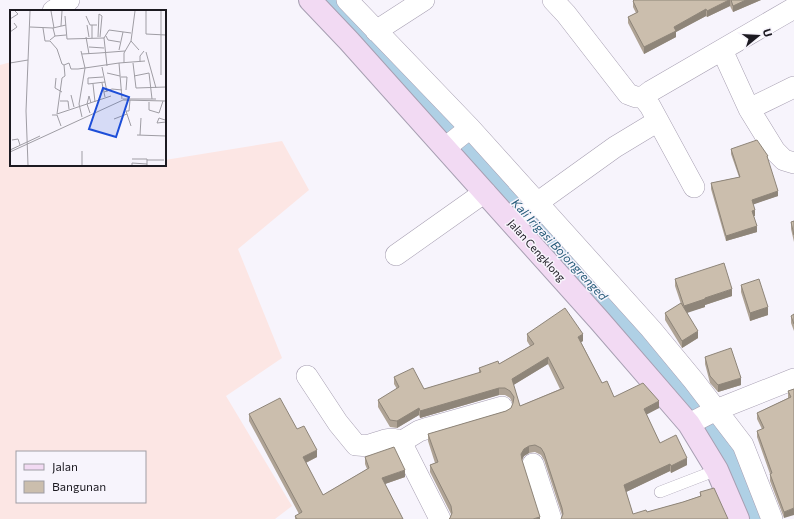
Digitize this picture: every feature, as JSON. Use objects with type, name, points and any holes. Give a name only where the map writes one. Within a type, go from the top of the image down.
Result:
[{"type":"main road","name":"Jalan Cengklong","points":[[310,0],[362,32],[457,138],[485,192],[526,212],[599,320],[703,417],[717,470],[738,519]]},
{"type":"street","points":[[55,10],[70,0]]},
{"type":"street","points":[[347,0],[362,32],[457,138],[526,212],[651,328],[703,417],[743,445],[772,519]]},
{"type":"street","points":[[362,32],[424,0]]},
{"type":"street","points":[[553,0],[628,94],[636,98],[643,97],[794,8]]},
{"type":"street","points":[[722,50],[749,109],[775,151],[784,160],[794,163]]},
{"type":"street","points":[[749,109],[794,87]]},
{"type":"street","points":[[643,97],[650,106],[694,187]]},
{"type":"street","points":[[526,212],[615,147],[658,121]]},
{"type":"street","points":[[396,255],[485,192]]},
{"type":"street","points":[[307,376],[338,423],[356,444],[368,446],[391,439],[401,442],[440,519]]},
{"type":"street","points":[[703,417],[794,378]]},
{"type":"street","points":[[401,442],[419,431],[502,407]]},
{"type":"street","points":[[533,464],[551,519]]},
{"type":"lane","points":[[660,492],[717,470]]},
{"type":"shaded area","points":[[10,62],[10,166],[166,166],[166,160],[282,141],[309,190],[238,249],[282,358],[226,396],[292,506],[275,519],[0,519],[0,65]]},
{"type":"building","points":[[729,0],[707,11],[706,9],[674,27],[676,31],[644,47],[628,17],[638,12],[633,1]]},
{"type":"building","points":[[731,0],[746,0],[733,6]]},
{"type":"building","points":[[757,140],[768,156],[778,191],[752,200],[755,210],[752,211],[757,226],[726,236],[711,183],[740,177],[731,149]]},
{"type":"building","points":[[794,221],[794,235],[791,222]]},
{"type":"building","points":[[724,263],[732,289],[684,306],[675,279]]},
{"type":"building","points":[[759,279],[768,307],[750,313],[741,285]]},
{"type":"building","points":[[681,303],[698,331],[682,341],[665,313]]},
{"type":"building","points":[[565,308],[583,334],[578,337],[602,383],[607,381],[614,397],[643,383],[659,401],[644,409],[660,443],[676,435],[687,458],[624,485],[633,514],[646,510],[647,512],[683,502],[701,496],[700,492],[714,488],[728,519],[561,519],[563,514],[562,508],[544,453],[541,448],[535,445],[524,449],[521,454],[540,517],[533,519],[449,519],[452,513],[451,506],[430,465],[438,462],[428,434],[506,411],[511,408],[514,397],[510,391],[505,388],[499,388],[420,411],[419,408],[397,421],[390,420],[378,400],[399,387],[394,377],[413,368],[424,389],[481,372],[479,368],[498,361],[499,364],[534,344],[527,334]],"holes":[[[548,357],[564,388],[520,406],[512,379]]]},
{"type":"building","points":[[794,314],[794,324],[791,316]]},
{"type":"building","points":[[731,348],[741,378],[718,385],[710,376],[705,357]]},
{"type":"building","points":[[794,389],[794,508],[784,512],[770,474],[772,473],[757,431],[764,428],[757,413],[791,397],[788,391]]},
{"type":"building","points":[[280,398],[297,429],[304,426],[317,450],[303,457],[323,495],[369,468],[365,457],[394,447],[405,470],[382,478],[403,519],[297,519],[295,516],[302,512],[249,414]]},
{"type":"waterway","name":"Kali Irigasi Bojongrenged","points":[[330,0],[675,375],[706,411],[744,485],[758,519]]}]
